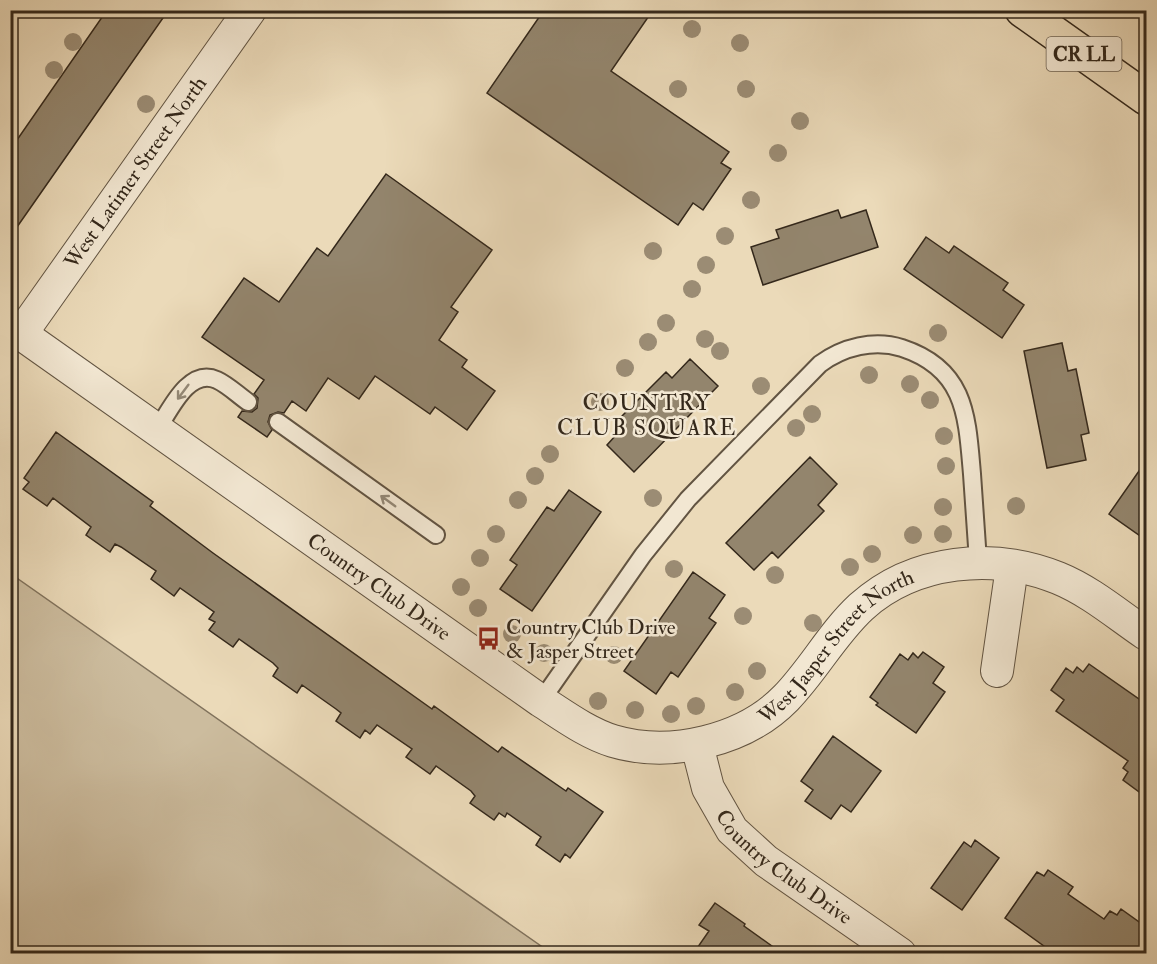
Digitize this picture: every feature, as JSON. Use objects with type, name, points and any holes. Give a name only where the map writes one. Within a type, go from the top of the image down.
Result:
[{"type":"highway","name":"CR LL","points":[[1022,10],[1146,98]]},
{"type":"street","name":"West Latimer Street North","points":[[16,330],[250,10]]},
{"type":"street","name":"Country Club Drive","points":[[16,330],[573,722],[613,741],[652,746],[697,745],[708,788],[717,808],[740,838],[766,861],[900,954]]},
{"type":"street","name":"West Jasper Street North","points":[[697,745],[737,732],[777,706],[807,674],[842,627],[878,594],[913,575],[946,565],[978,561],[1059,579],[1097,599],[1146,634]]},
{"type":"street","points":[[998,671],[1012,567]]},
{"type":"lane","points":[[541,701],[643,555],[688,499],[820,364],[837,351],[873,345],[895,346],[916,353],[949,378],[960,394],[968,420],[978,561]]},
{"type":"lane","points":[[157,430],[193,380],[205,376],[218,380],[248,402]]},
{"type":"lane","points":[[278,422],[436,536]]},
{"type":"shaded area","points":[[11,574],[551,953],[11,953]]},
{"type":"building","points":[[107,10],[152,10],[163,18],[10,237],[10,150]]},
{"type":"building","points":[[544,10],[653,10],[611,71],[729,152],[721,163],[731,169],[703,210],[693,203],[678,225],[487,93]]},
{"type":"building","points":[[386,174],[492,250],[451,307],[458,312],[439,340],[467,360],[462,367],[495,391],[467,430],[435,407],[430,414],[375,376],[359,399],[328,378],[306,411],[292,401],[284,413],[278,412],[270,415],[268,422],[272,430],[267,437],[238,417],[242,411],[252,412],[257,408],[258,398],[254,394],[264,380],[202,337],[244,278],[279,302],[317,248],[328,256]]},
{"type":"building","points":[[838,210],[841,218],[866,210],[878,247],[763,285],[751,247],[779,238],[776,230]]},
{"type":"building","points":[[926,237],[949,253],[954,246],[1008,283],[1003,290],[1024,305],[1002,338],[904,269]]},
{"type":"building","points":[[1062,343],[1068,371],[1076,369],[1089,433],[1081,435],[1086,460],[1047,468],[1024,351]]},
{"type":"building","points":[[690,359],[718,386],[634,472],[607,445],[626,424],[620,418],[666,372],[672,378]]},
{"type":"building","points":[[56,432],[153,502],[150,506],[213,553],[432,709],[434,706],[498,752],[502,747],[566,791],[568,788],[603,812],[570,858],[565,854],[560,862],[536,845],[541,837],[507,813],[505,817],[499,813],[494,820],[470,803],[475,796],[471,791],[436,766],[430,774],[406,757],[412,749],[377,725],[370,734],[365,730],[360,738],[336,721],[341,713],[336,709],[302,685],[297,693],[273,676],[278,668],[273,663],[239,639],[233,647],[209,630],[215,622],[209,619],[214,612],[180,588],[174,596],[151,579],[156,571],[121,547],[115,544],[110,552],[86,535],[91,527],[53,498],[47,506],[23,489],[29,482],[24,478]]},
{"type":"building","points":[[810,457],[837,484],[818,505],[824,511],[778,558],[772,552],[754,570],[726,543]]},
{"type":"building","points":[[1146,461],[1146,540],[1109,514]]},
{"type":"building","points":[[569,490],[601,512],[532,611],[500,589],[517,565],[510,560],[547,507],[554,511]]},
{"type":"building","points":[[693,572],[725,595],[709,618],[716,623],[678,677],[671,672],[656,694],[624,671]]},
{"type":"building","points":[[923,652],[944,667],[933,683],[945,692],[916,733],[876,705],[878,703],[870,697],[900,654],[908,660],[913,653],[918,658]]},
{"type":"building","points":[[1089,664],[1146,704],[1146,797],[1123,780],[1128,772],[1123,768],[1128,761],[1056,711],[1064,700],[1051,690],[1066,668],[1073,673],[1077,667],[1083,672]]},
{"type":"building","points":[[833,736],[881,771],[851,812],[841,805],[831,819],[805,801],[813,790],[801,781]]},
{"type":"building","points":[[975,840],[999,858],[962,910],[931,888],[964,842],[971,847]]},
{"type":"building","points":[[1048,870],[1073,887],[1068,894],[1104,919],[1110,911],[1117,915],[1121,909],[1146,927],[1146,937],[1135,954],[1055,954],[1005,918],[1037,872],[1044,876]]},
{"type":"building","points":[[715,903],[783,954],[693,954],[709,931],[699,925]]},
{"type":"place","name":"Country Club Drive & Jasper Street","points":[[488,639]]},
{"type":"district","name":"COUNTRY CLUB SQUARE","points":[[647,416]]}]
